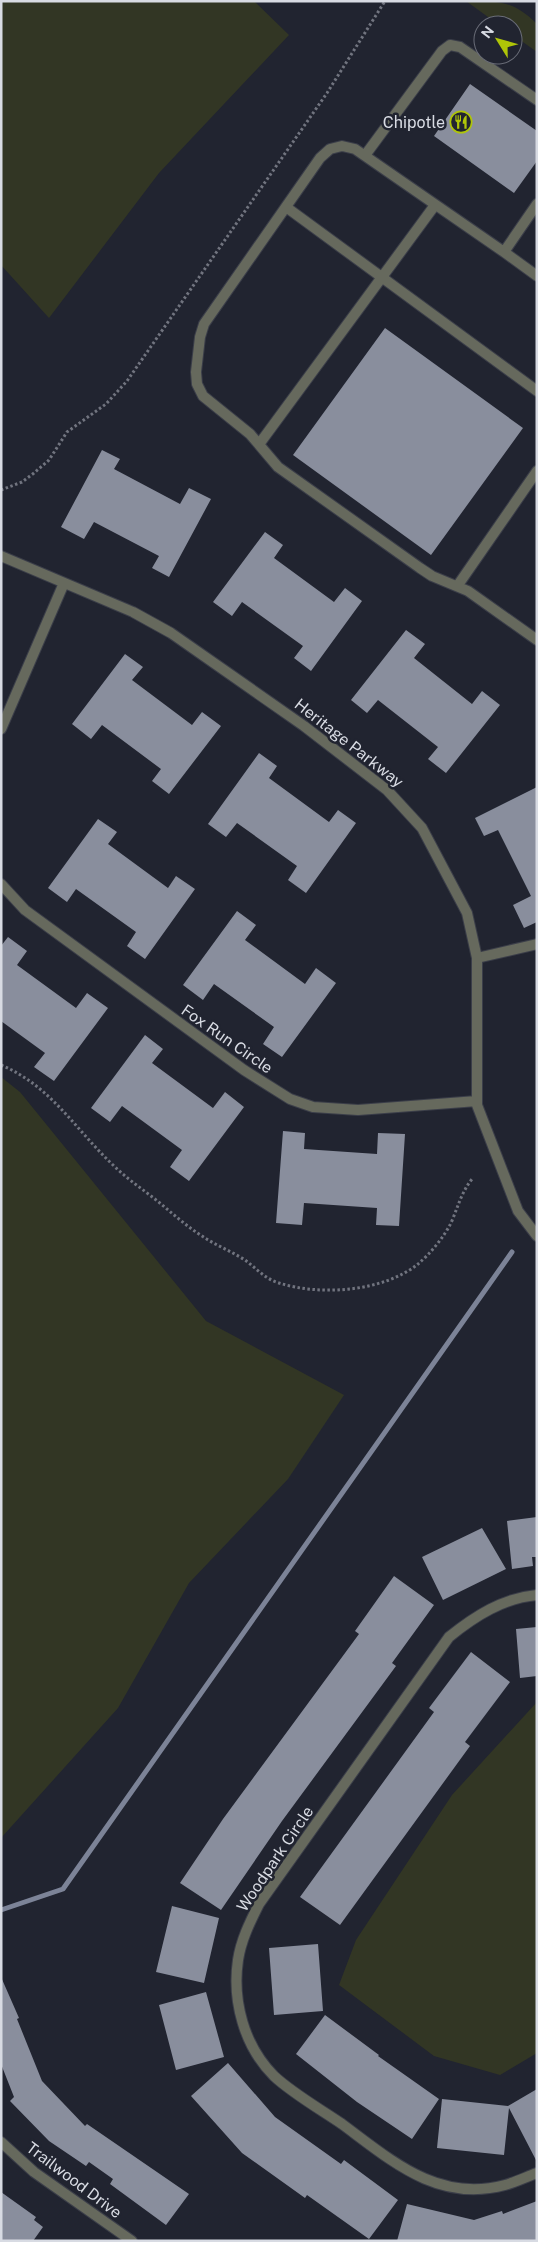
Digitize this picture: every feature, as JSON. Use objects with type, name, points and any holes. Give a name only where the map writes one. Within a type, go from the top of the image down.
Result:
[{"type":"street","points":[[366,154],[442,50],[450,45],[460,47],[537,100]]},
{"type":"street","points":[[537,276],[366,154],[342,146],[330,149],[320,158],[204,324],[200,337],[196,372],[197,384],[203,396],[260,443],[278,467],[420,568],[432,576],[458,585],[537,640]]},
{"type":"street","points":[[504,252],[537,204]]},
{"type":"street","points":[[260,443],[435,205]]},
{"type":"street","points":[[286,207],[537,391]]},
{"type":"street","points":[[458,585],[537,471]]},
{"type":"street","name":"Heritage Parkway","points":[[1,556],[134,612],[171,633],[304,726],[387,790],[422,828],[467,913],[477,958],[477,1101],[518,1210],[537,1236]]},
{"type":"street","points":[[1,729],[64,583]]},
{"type":"street","name":"Fox Run Circle","points":[[1,884],[25,910],[244,1070],[290,1099],[313,1106],[358,1110],[477,1101]]},
{"type":"street","points":[[477,958],[537,944]]},
{"type":"street","name":"Woodpark Circle","points":[[537,1595],[508,1601],[477,1615],[449,1636],[259,1904],[247,1929],[238,1960],[236,1995],[243,2025],[256,2052],[274,2076],[402,2168],[429,2182],[462,2190],[504,2185],[537,2173]]},
{"type":"street","name":"Trailwood Drive","points":[[1,2142],[34,2172],[132,2241]]},
{"type":"path","points":[[1,490],[22,482],[34,473],[49,460],[67,432],[106,404],[127,381],[327,93],[385,1]]},
{"type":"path","points":[[1,1065],[16,1070],[48,1093],[96,1148],[126,1178],[201,1236],[244,1260],[267,1278],[278,1283],[312,1288],[348,1288],[399,1276],[418,1264],[436,1244],[450,1225],[462,1192],[472,1179]]},
{"type":"green space","points":[[1,1],[254,1],[289,35],[159,173],[49,318],[1,265]]},
{"type":"green space","points":[[466,1],[496,2],[520,10],[537,24],[537,52],[523,42],[523,15],[485,15]]},
{"type":"green space","points":[[1,1077],[20,1092],[206,1321],[344,1395],[288,1479],[189,1583],[118,1708],[1,1838]]},
{"type":"green space","points":[[537,1702],[537,2053],[500,2075],[434,2056],[339,1985],[356,1940],[452,1795]]},
{"type":"building","points":[[470,84],[537,131],[537,161],[514,193],[434,136]]},
{"type":"building","points":[[385,328],[523,428],[431,555],[293,455]]},
{"type":"building","points":[[102,450],[120,459],[114,469],[180,504],[189,488],[211,499],[169,577],[152,568],[159,556],[94,522],[84,539],[61,527]]},
{"type":"building","points":[[265,532],[283,545],[274,558],[334,602],[345,588],[362,601],[311,671],[294,658],[303,646],[242,602],[232,616],[213,602]]},
{"type":"building","points":[[406,630],[425,644],[414,658],[472,704],[482,691],[500,705],[446,773],[428,759],[438,747],[378,700],[367,713],[351,700]]},
{"type":"building","points":[[125,654],[143,667],[132,680],[192,725],[202,712],[221,726],[169,794],[152,781],[161,769],[102,725],[91,739],[72,724]]},
{"type":"building","points":[[259,753],[277,766],[269,778],[329,822],[338,810],[356,823],[306,893],[288,880],[297,866],[237,823],[226,837],[208,824]]},
{"type":"building","points":[[537,787],[537,922],[524,928],[513,905],[531,896],[498,830],[484,836],[475,818]]},
{"type":"building","points":[[98,819],[117,832],[108,844],[168,888],[176,876],[195,889],[145,959],[127,946],[136,932],[76,889],[67,902],[48,888]]},
{"type":"building","points":[[237,911],[256,925],[245,940],[305,984],[316,968],[336,983],[282,1057],[263,1044],[274,1027],[214,984],[203,1000],[183,985]]},
{"type":"building","points":[[8,937],[27,951],[17,965],[76,1008],[87,993],[108,1008],[54,1081],[34,1067],[45,1053],[1,1021],[1,946]]},
{"type":"building","points":[[145,1035],[163,1049],[152,1063],[213,1108],[225,1092],[244,1107],[189,1181],[170,1167],[182,1150],[122,1106],[110,1122],[91,1108]]},
{"type":"building","points":[[283,1131],[305,1133],[304,1149],[377,1154],[378,1133],[405,1134],[399,1226],[376,1225],[377,1208],[304,1203],[302,1225],[276,1223]]},
{"type":"building","points":[[537,1517],[537,1557],[532,1557],[533,1566],[512,1569],[507,1521]]},
{"type":"building","points":[[482,1528],[506,1569],[443,1600],[422,1557]]},
{"type":"building","points":[[394,1576],[434,1605],[392,1663],[396,1666],[282,1821],[221,1910],[180,1883],[223,1819],[359,1634],[355,1631]]},
{"type":"building","points":[[537,1627],[537,1676],[520,1678],[516,1629]]},
{"type":"building","points":[[471,1652],[510,1682],[465,1742],[470,1746],[340,1925],[300,1897],[434,1712],[429,1708]]},
{"type":"building","points":[[172,1906],[219,1918],[204,1983],[156,1972]]},
{"type":"building","points":[[318,1944],[323,2011],[274,2015],[269,1948]]},
{"type":"building","points":[[1,1977],[19,2018],[17,2019],[42,2081],[85,2126],[87,2124],[189,2194],[166,2225],[110,2184],[113,2179],[89,2162],[86,2166],[49,2141],[10,2101],[14,2097],[1,2064]]},
{"type":"building","points":[[206,1992],[224,2057],[176,2070],[159,2005]]},
{"type":"building","points":[[325,2015],[378,2056],[439,2099],[412,2139],[357,2102],[296,2054]]},
{"type":"building","points":[[228,2063],[275,2117],[341,2164],[344,2160],[398,2200],[369,2239],[307,2195],[305,2198],[242,2153],[191,2096]]},
{"type":"building","points":[[537,2089],[537,2162],[509,2108],[504,2155],[437,2148],[442,2099],[508,2106]]},
{"type":"building","points":[[1,2192],[36,2217],[34,2220],[43,2227],[33,2241],[1,2241]]},
{"type":"building","points":[[537,2201],[537,2241],[397,2241],[407,2204],[474,2220],[502,2211],[503,2214]]},
{"type":"waterway","points":[[1,1910],[63,1889],[512,1252]]},
{"type":"place","name":"Chipotle","points":[[461,122]]}]
